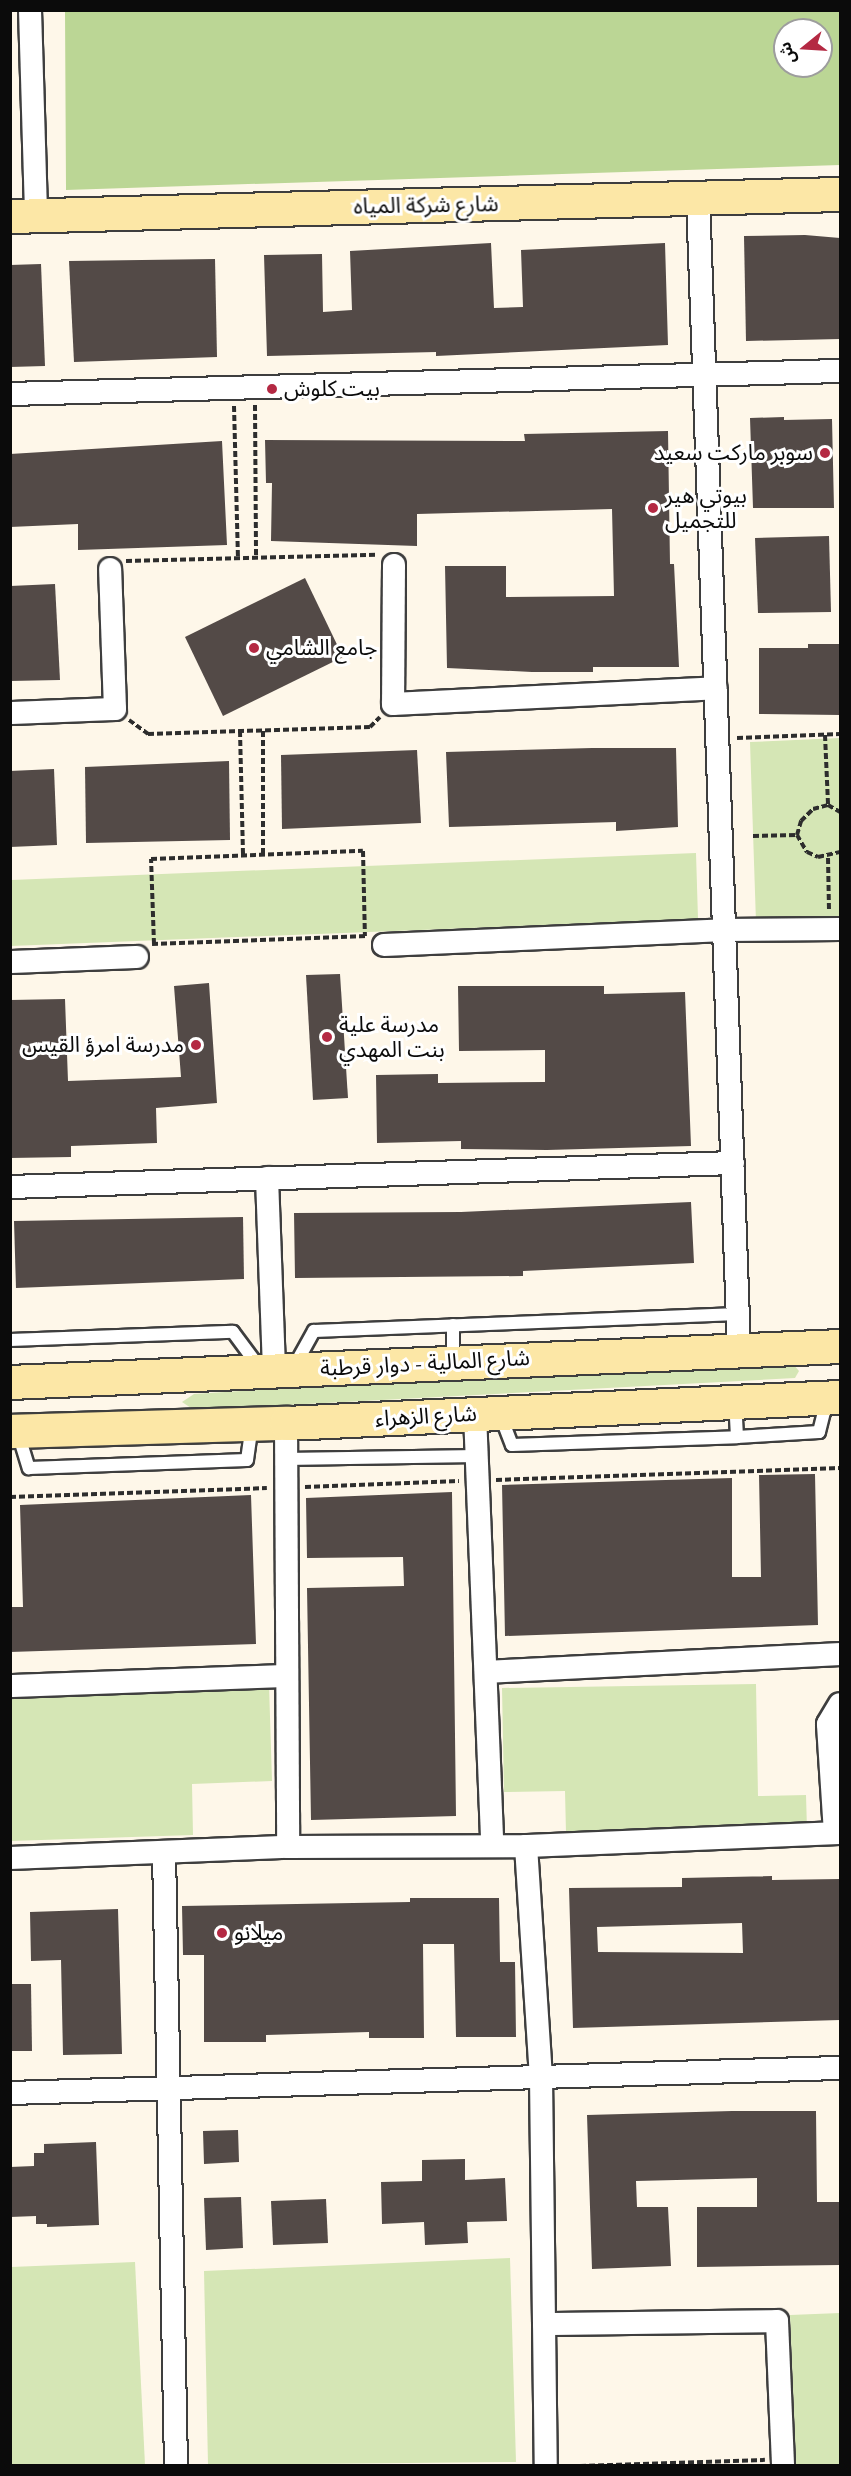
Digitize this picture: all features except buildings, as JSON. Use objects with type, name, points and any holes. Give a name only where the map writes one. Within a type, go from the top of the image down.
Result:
[{"type":"main road","name":"شارع شركة المياه","points":[[23,215],[840,194]]},
{"type":"main road","name":"شارع المالية - دوار قرطبة","points":[[10,1382],[739,1348],[826,1346]]},
{"type":"main road","points":[[826,1346],[828,1398]]},
{"type":"main road","points":[[150,1376],[150,1427]]},
{"type":"main road","name":"شارع الزهراء","points":[[14,1431],[286,1423],[828,1398]]},
{"type":"street","points":[[23,215],[30,10]]},
{"type":"street","points":[[698,198],[739,1348]]},
{"type":"street","points":[[10,394],[840,371]]},
{"type":"street","points":[[394,565],[393,704],[716,688]]},
{"type":"street","points":[[10,713],[114,709],[111,570]]},
{"type":"street","points":[[375,941],[725,930],[835,929]]},
{"type":"street","points":[[10,962],[146,950]]},
{"type":"street","points":[[10,1187],[733,1163]]},
{"type":"street","points":[[267,1178],[276,1370]]},
{"type":"street","points":[[487,1413],[477,1456],[492,1846]]},
{"type":"street","points":[[286,1423],[284,1487],[288,1847]]},
{"type":"street","points":[[486,1672],[840,1654]]},
{"type":"street","points":[[10,1686],[287,1676]]},
{"type":"street","points":[[10,1858],[288,1847],[526,1846],[838,1833],[828,1724],[840,1704]]},
{"type":"street","points":[[526,1846],[541,2077],[546,2466]]},
{"type":"street","points":[[164,1852],[165,2089],[176,2466]]},
{"type":"street","points":[[10,2093],[840,2068]]},
{"type":"street","points":[[544,2324],[777,2321],[783,2462]]},
{"type":"lane","points":[[10,1340],[233,1332],[276,1370],[314,1331],[738,1314]]},
{"type":"lane","points":[[453,1325],[453,1361]]},
{"type":"lane","points":[[487,1413],[512,1445],[736,1437],[819,1432],[828,1398]]},
{"type":"lane","points":[[735,1402],[736,1437]]},
{"type":"lane","points":[[14,1431],[29,1468],[247,1461],[253,1424]]},
{"type":"lane","points":[[285,1459],[477,1456]]},
{"type":"path","points":[[244,388],[256,558]]},
{"type":"path","points":[[238,558],[244,388]]},
{"type":"path","points":[[111,570],[122,561],[384,555],[394,565]]},
{"type":"path","points":[[114,709],[148,734],[370,727],[393,704]]},
{"type":"path","points":[[240,731],[243,855]]},
{"type":"path","points":[[263,731],[263,855]]},
{"type":"path","points":[[718,739],[840,734]]},
{"type":"path","points":[[825,735],[828,805]]},
{"type":"path","points":[[840,812],[828,805],[813,809],[801,821],[797,836],[807,852],[828,858],[840,852]]},
{"type":"path","points":[[753,836],[797,836]]},
{"type":"path","points":[[363,851],[375,941],[146,950],[151,859],[243,855],[363,851]]},
{"type":"path","points":[[828,858],[835,929]]},
{"type":"path","points":[[10,1497],[840,1468]]},
{"type":"path","points":[[580,2466],[783,2462]]},
{"type":"green space","points":[[65,11],[840,11],[840,165],[66,190]]},
{"type":"green space","points":[[840,738],[840,919],[756,922],[750,742]]},
{"type":"green space","points":[[696,853],[698,919],[11,946],[11,880]]},
{"type":"green space","points":[[793,1364],[799,1371],[795,1378],[194,1410],[182,1402],[194,1394],[319,1386]]},
{"type":"green space","points":[[756,1684],[758,1796],[806,1795],[807,1829],[566,1833],[565,1791],[504,1792],[502,1688]]},
{"type":"green space","points":[[269,1685],[272,1781],[192,1784],[193,1835],[11,1841],[10,1694]]},
{"type":"green space","points":[[510,2258],[516,2462],[208,2465],[204,2271]]},
{"type":"green space","points":[[135,2262],[145,2465],[11,2465],[11,2267]]},
{"type":"green space","points":[[840,2313],[840,2465],[796,2465],[790,2315]]},
{"type":"place","name":"بيت كلوش","points":[[272,389]]},
{"type":"place","name":"سوبر ماركت سعيد","points":[[825,453]]},
{"type":"place","name":"بيوتي هير للتجميل","points":[[653,508]]},
{"type":"place","name":"جامع الشامي","points":[[254,648]]},
{"type":"place","name":"مدرسة علية بنت المهدي","points":[[327,1037]]},
{"type":"place","name":"مدرسة امرؤ القيس","points":[[196,1045]]},
{"type":"place","name":"ميلانو","points":[[222,1933]]}]
